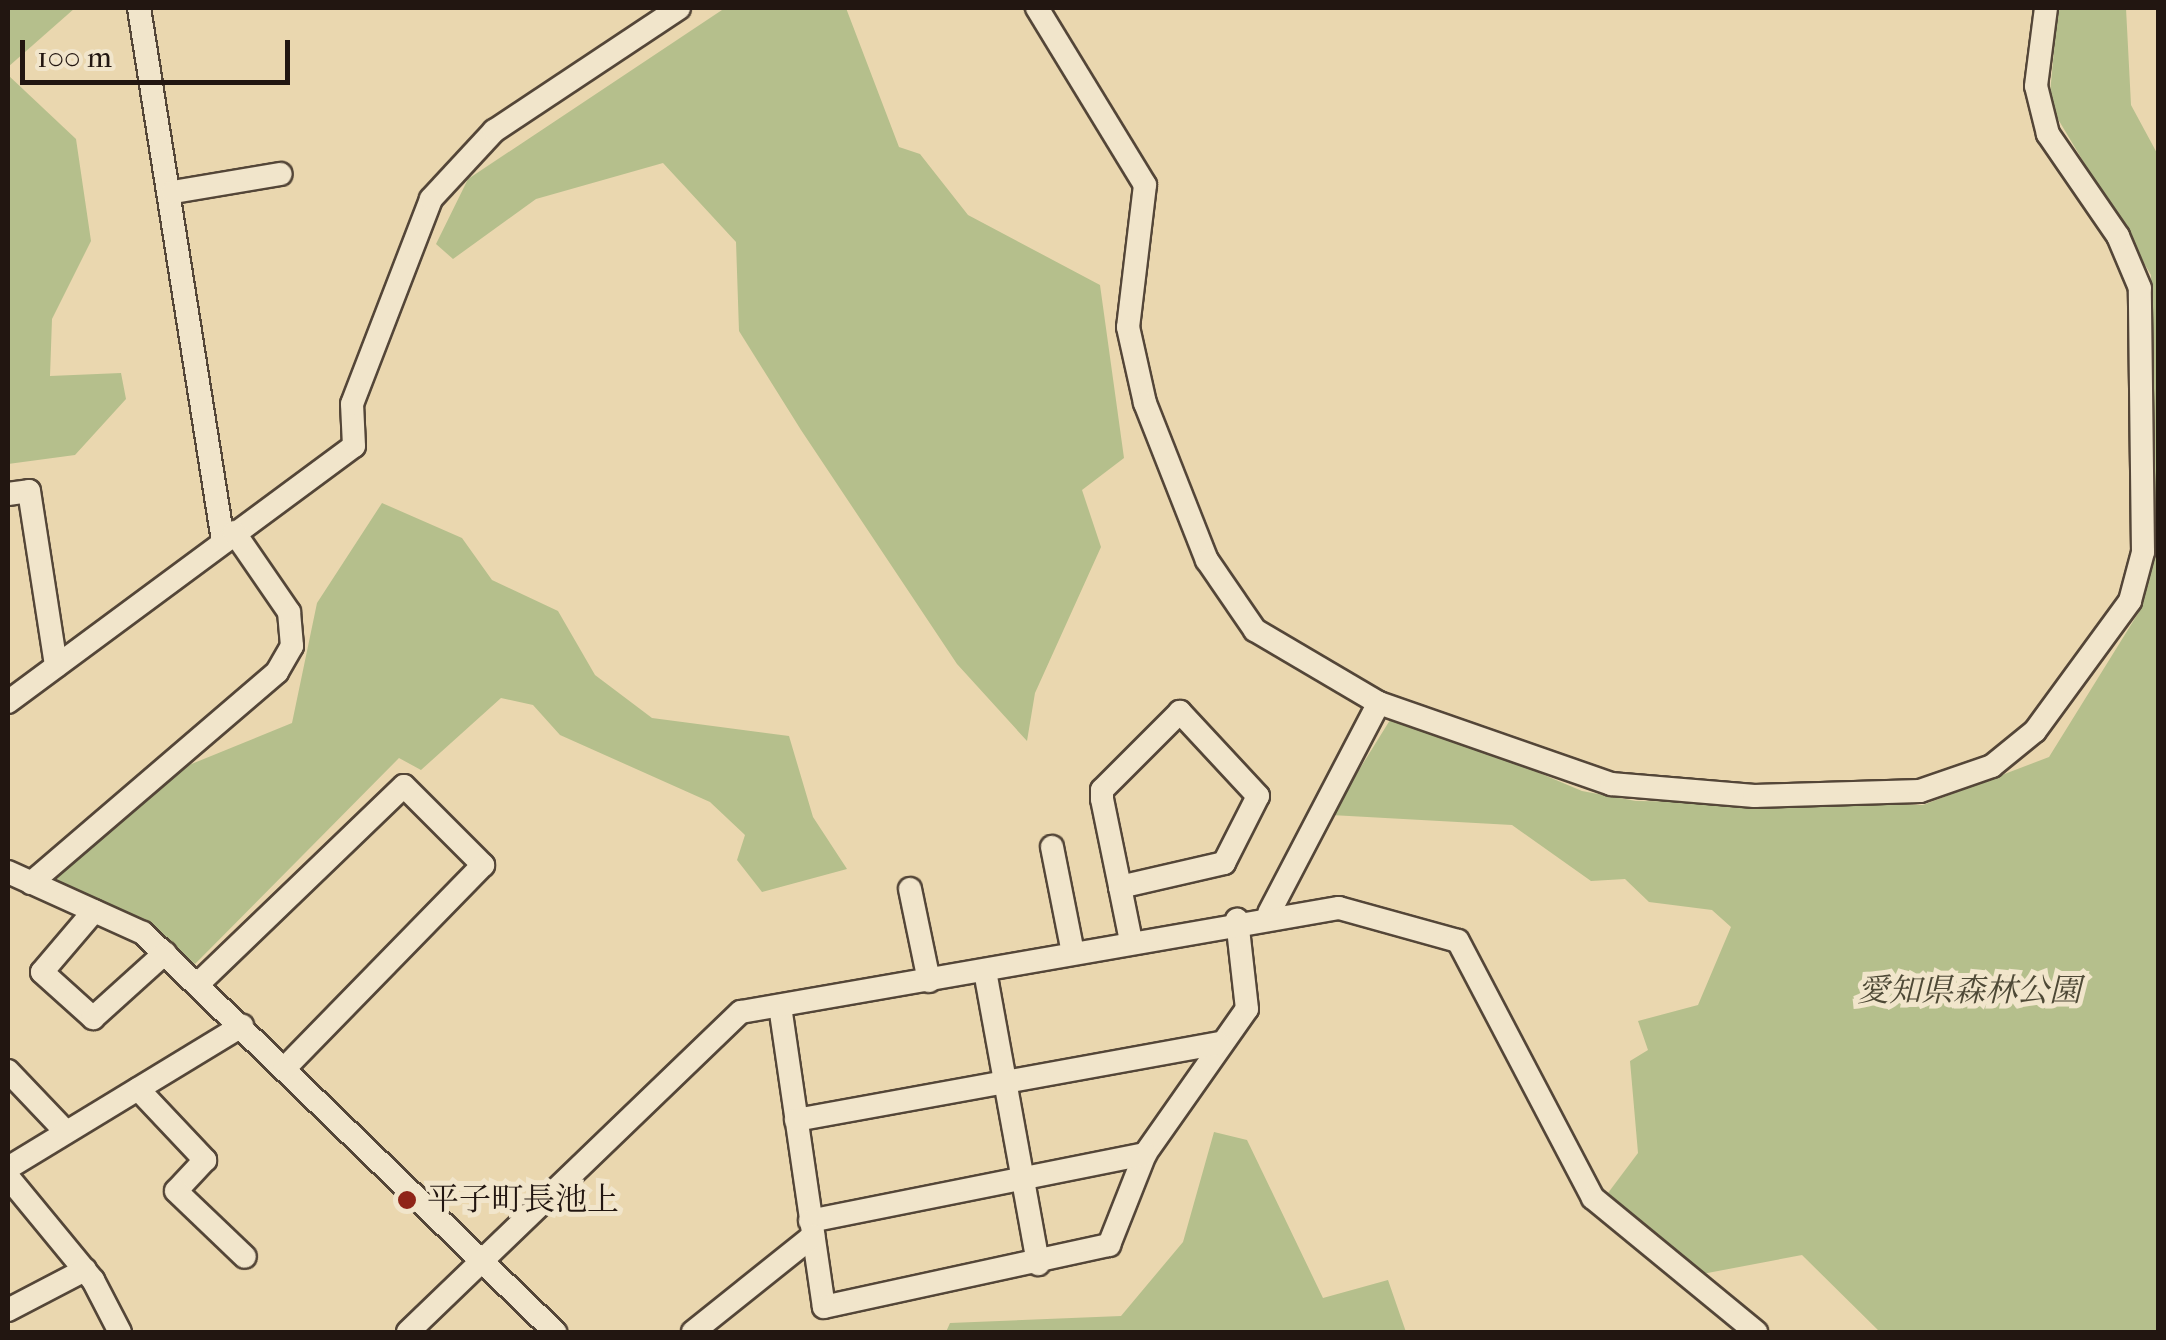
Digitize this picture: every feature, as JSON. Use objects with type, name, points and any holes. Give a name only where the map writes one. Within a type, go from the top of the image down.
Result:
[{"type":"street","points":[[31,884],[277,672],[292,646],[289,612],[228,536],[139,8]]},
{"type":"street","points":[[8,702],[354,446],[352,404],[431,199],[494,131],[679,8]]},
{"type":"street","points":[[1037,8],[1145,185],[1128,327],[1146,404],[1207,560],[1255,630],[1380,702],[1611,784],[1754,796],[1920,791],[1992,766],[2035,731],[2130,601],[2143,552],[2140,288],[2118,236],[2048,134],[2036,86],[2046,8]]},
{"type":"street","points":[[173,192],[280,174]]},
{"type":"street","points":[[8,494],[29,491],[56,666]]},
{"type":"street","points":[[1269,913],[1380,702]]},
{"type":"street","points":[[1120,886],[1224,863],[1258,796],[1180,712],[1102,790],[1120,886],[1131,941]]},
{"type":"street","points":[[199,983],[404,786],[483,865],[285,1068]]},
{"type":"street","points":[[1052,847],[1072,953]]},
{"type":"street","points":[[8,872],[94,911],[165,953],[555,1332]]},
{"type":"street","points":[[910,889],[929,980]]},
{"type":"street","points":[[408,1332],[725,1021],[780,1006],[985,971],[1269,913],[1339,908],[1458,940],[1493,992],[1593,1198],[1756,1332]]},
{"type":"street","points":[[94,911],[42,972],[94,1018],[165,953]]},
{"type":"street","points":[[780,1006],[824,1308],[1038,1264],[1109,1245],[1145,1154],[1218,1043],[1247,1009],[1237,920]]},
{"type":"street","points":[[985,971],[1038,1264]]},
{"type":"street","points":[[8,1168],[242,1026]]},
{"type":"street","points":[[796,1120],[1004,1078],[1218,1043]]},
{"type":"street","points":[[8,1071],[66,1132]]},
{"type":"street","points":[[138,1089],[205,1160],[176,1191],[245,1257]]},
{"type":"street","points":[[693,1332],[812,1228],[1145,1154]]},
{"type":"street","points":[[8,1176],[85,1270],[120,1332]]},
{"type":"street","points":[[8,1310],[85,1270]]},
{"type":"green space","points":[[8,8],[75,8],[8,67]]},
{"type":"green space","points":[[725,8],[846,8],[899,147],[920,154],[968,215],[1100,285],[1124,458],[1082,490],[1101,547],[1035,693],[1027,741],[957,664],[801,430],[739,331],[736,242],[663,163],[536,199],[453,259],[436,244],[468,179]]},
{"type":"green space","name":"愛知県森林公園","points":[[2058,8],[2126,8],[2131,105],[2158,155],[2158,1332],[1880,1332],[1802,1255],[1697,1275],[1605,1197],[1638,1153],[1630,1061],[1648,1050],[1638,1021],[1698,1005],[1731,927],[1712,910],[1649,902],[1625,879],[1591,881],[1512,825],[1331,815],[1395,712],[1582,791],[1636,801],[1923,805],[2049,757],[2142,607],[2154,557],[2151,275],[2049,104]]},
{"type":"green space","points":[[8,75],[76,139],[91,241],[52,319],[50,376],[121,373],[126,399],[75,455],[8,464]]},
{"type":"green space","points":[[382,503],[462,538],[492,580],[558,611],[595,675],[652,718],[789,736],[813,817],[847,869],[762,892],[737,860],[745,835],[710,802],[560,735],[533,705],[501,698],[421,770],[399,758],[195,964],[150,925],[48,882],[189,765],[292,723],[317,603]]},
{"type":"green space","points":[[1214,1132],[1247,1140],[1323,1298],[1388,1280],[1406,1332],[946,1332],[950,1323],[1121,1316],[1183,1242]]},
{"type":"place","name":"平子町長池上","points":[[407,1200]]}]
